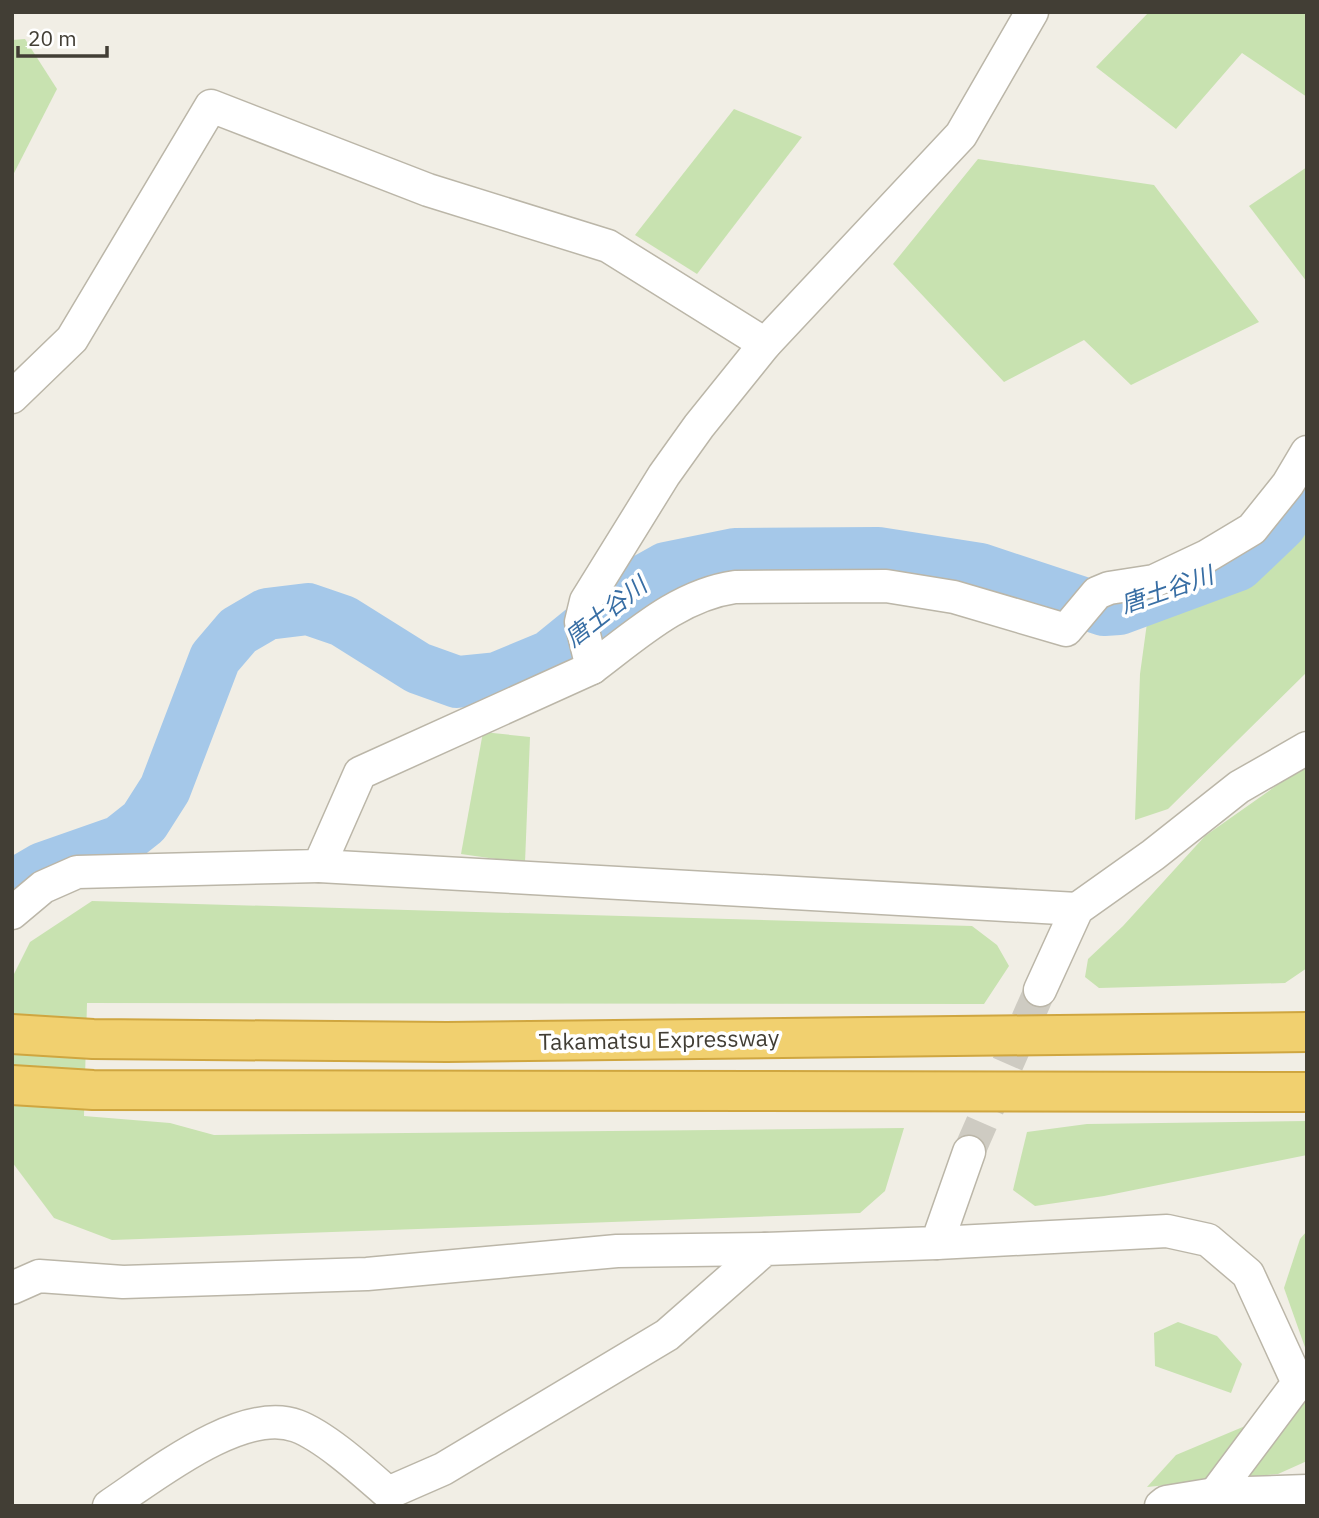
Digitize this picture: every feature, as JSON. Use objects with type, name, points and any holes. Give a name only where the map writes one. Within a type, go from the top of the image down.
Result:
[{"type":"highway","name":"Takamatsu Expressway","points":[[12,1034],[93,1039],[461,1042],[1307,1032]]},
{"type":"highway","points":[[12,1085],[93,1090],[1307,1092]]},
{"type":"street","points":[[590,661],[581,622],[586,601],[664,475],[765,344],[961,135],[1032,12]]},
{"type":"street","points":[[12,397],[72,339],[211,106],[428,190],[608,246],[765,344]]},
{"type":"street","points":[[319,866],[360,773],[590,661],[691,599],[711,591],[735,587],[886,586],[954,597],[1066,630],[1097,593],[1109,588],[1154,581],[1207,556],[1252,528],[1288,484],[1307,452]]},
{"type":"street","points":[[1040,990],[1077,909],[1153,855],[1239,787],[1307,748]]},
{"type":"street","points":[[12,913],[43,887],[77,872],[319,866],[1077,909]]},
{"type":"street","points":[[937,1243],[969,1152]]},
{"type":"street","points":[[12,1288],[39,1276],[123,1282],[367,1274],[617,1251],[937,1243],[1167,1231],[1208,1240],[1248,1274],[1298,1383],[1215,1494]]},
{"type":"street","points":[[109,1506],[194,1450],[239,1429],[269,1421],[298,1426],[353,1462],[388,1493],[443,1469],[667,1335],[765,1249]]},
{"type":"street","points":[[1161,1506],[1166,1502],[1215,1494],[1307,1492]]},
{"type":"green space","points":[[1149,12],[1307,12],[1307,97],[1242,53],[1176,129],[1096,67]]},
{"type":"green space","points":[[25,39],[57,89],[12,177],[12,40]]},
{"type":"green space","points":[[734,109],[802,137],[697,274],[635,235]]},
{"type":"green space","points":[[978,159],[1154,185],[1259,322],[1131,385],[1084,340],[1004,382],[893,264]]},
{"type":"green space","points":[[1307,167],[1307,282],[1249,206]]},
{"type":"green space","points":[[1307,498],[1307,672],[1168,809],[1135,820],[1140,674],[1147,623],[1231,552],[1269,532],[1288,528]]},
{"type":"green space","points":[[483,732],[530,737],[525,863],[461,854]]},
{"type":"green space","points":[[1307,764],[1307,968],[1285,983],[1099,988],[1085,977],[1088,959],[1123,926],[1205,836]]},
{"type":"green space","points":[[92,901],[972,926],[997,945],[1009,966],[984,1004],[87,1003],[84,1116],[170,1123],[214,1135],[904,1128],[885,1191],[860,1213],[112,1240],[54,1218],[12,1162],[12,978],[30,942]]},
{"type":"green space","points":[[1307,1121],[1307,1155],[1104,1196],[1035,1206],[1013,1190],[1027,1132],[1087,1124]]},
{"type":"green space","points":[[1307,1231],[1307,1353],[1284,1288],[1300,1239]]},
{"type":"green space","points":[[1178,1322],[1217,1336],[1242,1364],[1231,1393],[1155,1366],[1154,1333]]},
{"type":"green space","points":[[1307,1393],[1307,1461],[1278,1474],[1147,1487],[1176,1455],[1283,1410]]},
{"type":"waterway","name":"唐土谷川","points":[[12,886],[43,868],[120,841],[144,822],[165,789],[215,658],[238,631],[267,614],[308,609],[343,621],[418,668],[457,682],[497,678],[550,656],[641,582],[666,568],[735,554],[878,553],[980,569],[1104,610],[1119,609],[1238,565],[1281,524],[1307,480]]},
{"type":"tunnel","points":[[969,1152],[1040,990]]}]
